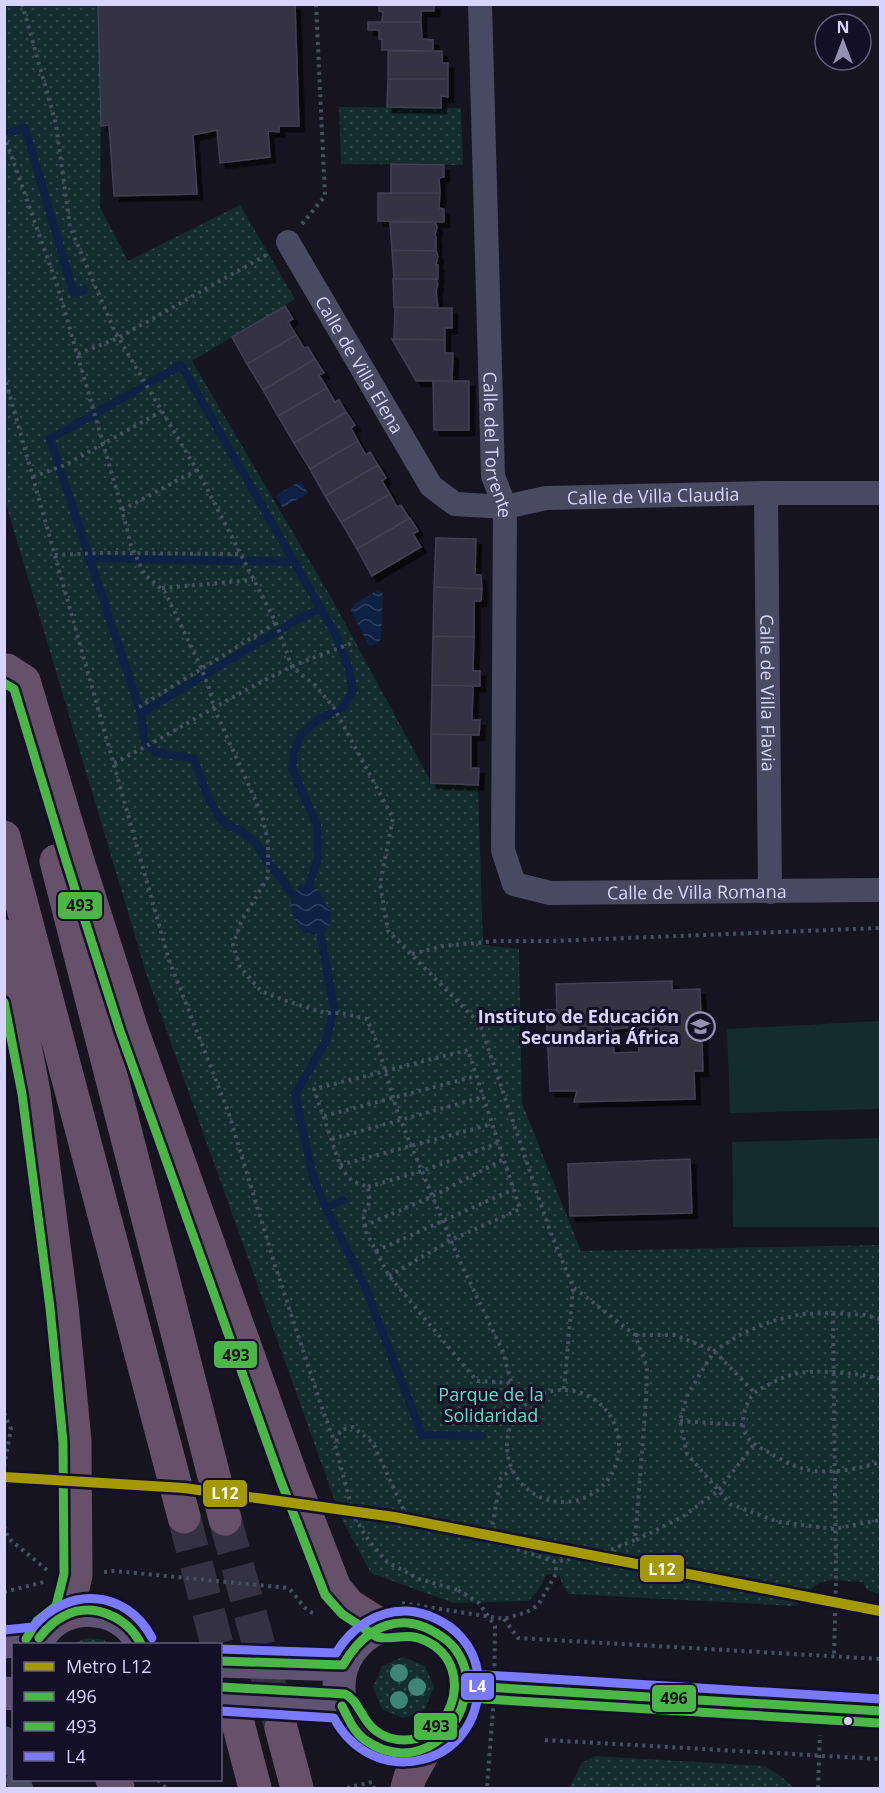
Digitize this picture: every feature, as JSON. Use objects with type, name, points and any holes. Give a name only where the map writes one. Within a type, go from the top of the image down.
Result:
[{"type":"highway","points":[[6,664],[225,1519]]},
{"type":"highway","points":[[6,664],[24,681],[131,1027],[291,1475],[335,1588],[349,1605],[390,1614]]},
{"type":"highway","points":[[4,837],[184,1516]]},
{"type":"highway","points":[[4,936],[34,1092],[62,1307],[75,1441],[67,1577],[68,1614]]},
{"type":"highway","points":[[229,1711],[255,1788]]},
{"type":"highway","points":[[281,1728],[297,1788]]},
{"type":"highway","points":[[407,1788],[410,1777],[426,1748]]},
{"type":"main road","points":[[4,1642],[38,1641],[51,1623],[68,1614],[88,1610],[108,1613],[126,1623],[141,1643]]},
{"type":"main road","points":[[390,1614],[406,1623],[430,1628],[450,1642],[463,1662],[468,1686],[465,1706],[457,1724],[444,1738],[426,1748],[406,1752],[385,1749],[366,1740],[351,1725],[342,1706],[338,1686],[343,1665],[352,1648],[390,1614]]},
{"type":"main road","points":[[222,1660],[343,1665]]},
{"type":"main road","points":[[468,1686],[880,1711]]},
{"type":"main road","points":[[229,1711],[342,1706]]},
{"type":"street","name":"Calle del Torrente","points":[[480,4],[493,476],[505,507],[503,850],[514,884]]},
{"type":"street","name":"Calle de Villa Elena","points":[[288,242],[431,486]]},
{"type":"street","name":"Calle de Villa Claudia","points":[[431,486],[455,504],[505,507],[546,498],[880,493]]},
{"type":"street","name":"Calle de Villa Flavia","points":[[766,493],[770,892]]},
{"type":"street","name":"Calle de Villa Romana","points":[[514,884],[550,893],[880,890]]},
{"type":"street","points":[[4,1738],[12,1760]]},
{"type":"path","points":[[22,4],[56,124],[70,226],[118,338],[197,470],[276,623],[292,667],[315,685],[335,710],[393,818],[380,884],[388,931],[480,1024],[550,1231],[573,1287],[564,1389]]},
{"type":"path","points":[[78,354],[118,338],[288,242],[325,196],[316,4]]},
{"type":"path","points":[[4,135],[58,288],[134,554],[144,574],[165,592],[202,670],[214,708],[262,815],[268,840],[268,877],[241,922],[233,945],[240,967],[261,991],[325,1013],[341,1013],[367,1019],[411,1145],[451,1240],[503,1352],[513,1389],[524,1404]]},
{"type":"path","points":[[4,375],[169,960],[228,1111],[322,1412],[335,1444],[354,1516],[369,1541],[387,1562],[419,1579],[458,1590],[479,1603],[495,1626],[494,1695],[487,1788]]},
{"type":"path","points":[[33,477],[65,465],[162,411]]},
{"type":"path","points":[[122,510],[197,470]]},
{"type":"path","points":[[55,555],[240,554]]},
{"type":"path","points":[[161,588],[254,579]]},
{"type":"path","points":[[139,707],[276,623]]},
{"type":"path","points":[[114,763],[292,667],[355,642]]},
{"type":"path","points":[[412,954],[442,946],[497,941],[552,941],[880,928]]},
{"type":"path","points":[[389,1276],[451,1240],[520,1209],[468,1050],[314,1089],[340,1165],[352,1181],[368,1187],[422,1171],[498,1143]]},
{"type":"path","points":[[324,1116],[476,1076]]},
{"type":"path","points":[[332,1139],[483,1097]]},
{"type":"path","points":[[340,1165],[492,1124]]},
{"type":"path","points":[[364,1226],[432,1196],[504,1160]]},
{"type":"path","points":[[368,1187],[370,1202],[363,1214],[364,1226],[389,1276],[477,1381],[512,1383]]},
{"type":"path","points":[[376,1251],[514,1189]]},
{"type":"path","points":[[573,1287],[635,1335],[647,1366],[636,1540]]},
{"type":"path","points":[[880,1319],[864,1315],[833,1313],[802,1314],[772,1321],[743,1333],[714,1351],[687,1396],[680,1421],[687,1454],[730,1504],[780,1522],[834,1529],[880,1520]]},
{"type":"path","points":[[833,1313],[836,1580],[834,1656]]},
{"type":"path","points":[[635,1335],[675,1335],[714,1351],[754,1392]]},
{"type":"path","points":[[880,1379],[866,1375],[834,1372],[794,1374],[754,1392],[744,1412],[743,1425],[746,1436],[754,1444],[780,1459],[808,1470],[835,1470],[869,1466],[880,1462]]},
{"type":"path","points":[[564,1389],[583,1392],[598,1401],[611,1415],[619,1434],[620,1454],[608,1481],[592,1495],[573,1502],[549,1501],[529,1492],[514,1476],[507,1460],[506,1438],[513,1419],[524,1404],[543,1392],[564,1389]]},
{"type":"path","points":[[4,1413],[10,1429],[4,1467]]},
{"type":"path","points":[[680,1421],[743,1425]]},
{"type":"path","points":[[335,1444],[341,1430],[353,1427],[373,1443],[405,1513],[419,1521],[491,1532],[519,1550],[556,1562],[605,1552],[636,1540],[682,1517],[718,1491],[754,1444]]},
{"type":"path","points":[[491,1532],[501,1478],[512,1469]]},
{"type":"path","points":[[4,1526],[8,1538],[67,1577]]},
{"type":"path","points":[[390,1614],[504,1619],[527,1612],[538,1605],[556,1574],[556,1562]]},
{"type":"path","points":[[4,1592],[67,1577],[115,1571],[288,1588],[296,1594],[306,1610],[315,1614],[349,1605]]},
{"type":"path","points":[[504,1619],[518,1638],[880,1659]]},
{"type":"path","points":[[818,1788],[820,1708]]},
{"type":"path","points":[[545,1740],[880,1759]]},
{"type":"path","points":[[347,1788],[372,1782],[374,1788]]},
{"type":"green space","name":"Parque de la Solidaridad","points":[[4,5],[102,5],[100,207],[128,261],[240,205],[295,299],[192,361],[332,599],[431,782],[478,785],[483,945],[519,949],[522,1103],[581,1251],[880,1245],[880,1594],[867,1590],[863,1582],[831,1580],[812,1588],[797,1606],[569,1594],[559,1575],[547,1574],[529,1601],[453,1603],[371,1573],[341,1518],[147,976],[5,501]]},
{"type":"green space","points":[[339,107],[461,108],[463,165],[341,164]]},
{"type":"green space","points":[[880,1021],[880,1109],[730,1113],[727,1029]]},
{"type":"green space","points":[[880,1138],[880,1227],[733,1227],[732,1142]]},
{"type":"green space","points":[[87,1638],[104,1640],[108,1643],[74,1643]]},
{"type":"green space","points":[[403,1657],[425,1666],[434,1687],[425,1709],[403,1718],[382,1709],[373,1687],[382,1666]]},
{"type":"green space","points":[[595,1756],[765,1766],[794,1788],[569,1788],[582,1763]]},
{"type":"water","points":[[301,481],[308,493],[283,508],[276,495]]},
{"type":"water","points":[[376,591],[383,594],[381,638],[379,642],[369,646],[351,611],[354,604]]},
{"type":"water","points":[[301,884],[317,888],[331,913],[330,925],[321,937],[303,932],[296,923],[290,905],[293,894]]},
{"type":"building","points":[[98,4],[295,4],[299,126],[279,126],[279,132],[268,131],[270,157],[220,163],[217,130],[193,135],[197,194],[114,196],[109,125],[101,126]]},
{"type":"building","points":[[379,4],[434,4],[434,11],[421,11],[421,22],[382,22],[383,12],[379,11]]},
{"type":"building","points":[[368,22],[421,22],[422,39],[433,40],[433,51],[382,50],[379,30],[368,30]]},
{"type":"building","points":[[388,51],[442,51],[442,63],[448,63],[448,79],[388,79]]},
{"type":"building","points":[[388,79],[448,79],[448,97],[441,96],[441,108],[387,107]]},
{"type":"building","points":[[391,164],[444,165],[444,177],[439,178],[440,193],[391,193]]},
{"type":"building","points":[[378,193],[440,193],[439,208],[444,209],[444,222],[378,221]]},
{"type":"building","points":[[390,222],[435,222],[437,227],[436,251],[392,250]]},
{"type":"building","points":[[392,250],[436,251],[438,279],[394,279]]},
{"type":"building","points":[[393,279],[436,279],[438,308],[394,307]]},
{"type":"building","points":[[285,306],[293,319],[288,322],[296,335],[247,364],[232,337]]},
{"type":"building","points":[[395,307],[452,308],[452,328],[445,328],[445,340],[394,339]]},
{"type":"building","points":[[296,335],[304,348],[308,347],[315,359],[263,390],[247,364]]},
{"type":"building","points":[[392,339],[445,340],[445,353],[453,353],[452,381],[416,381]]},
{"type":"building","points":[[315,359],[324,373],[319,375],[327,388],[278,416],[263,390]]},
{"type":"building","points":[[433,381],[469,381],[469,430],[434,430]]},
{"type":"building","points":[[327,388],[335,402],[339,400],[346,412],[294,443],[278,416]]},
{"type":"building","points":[[346,412],[355,425],[351,428],[358,441],[310,469],[294,443]]},
{"type":"building","points":[[358,441],[366,455],[370,452],[378,465],[325,496],[310,469]]},
{"type":"building","points":[[378,465],[386,478],[382,481],[390,494],[341,522],[325,496]]},
{"type":"building","points":[[390,494],[397,507],[401,505],[409,518],[357,549],[341,522]]},
{"type":"building","points":[[410,518],[418,531],[413,534],[421,547],[372,576],[357,549]]},
{"type":"building","points":[[436,538],[476,539],[475,575],[481,575],[482,589],[434,587]]},
{"type":"building","points":[[434,587],[482,589],[481,601],[474,601],[474,637],[433,636]]},
{"type":"building","points":[[433,636],[474,637],[473,671],[480,671],[480,686],[432,685]]},
{"type":"building","points":[[432,685],[473,686],[472,720],[480,720],[479,735],[431,734]]},
{"type":"building","points":[[431,734],[471,735],[471,768],[479,768],[478,785],[431,783]]},
{"type":"building","points":[[672,981],[672,990],[700,989],[703,1071],[694,1071],[695,1099],[574,1102],[577,1091],[550,1091],[546,1010],[557,1010],[556,984]],"holes":[[[637,1027],[639,1052],[614,1053],[613,1029]]]},
{"type":"building","points":[[690,1159],[692,1213],[570,1216],[568,1164]]},
{"type":"waterway","points":[[4,134],[25,128],[74,294],[84,290]]},
{"type":"waterway","points":[[293,894],[264,857],[257,844],[241,831],[227,825],[219,817],[207,795],[194,759],[156,752],[145,743],[141,713],[50,439],[181,365],[335,633],[349,669],[353,691],[343,707],[317,720],[301,735],[294,752],[292,769],[317,825],[318,858],[309,885]]},
{"type":"waterway","points":[[88,558],[295,562]]},
{"type":"waterway","points":[[141,713],[303,616],[322,609]]},
{"type":"waterway","points":[[321,937],[334,1009],[326,1041],[295,1094],[313,1177],[364,1284],[422,1435],[482,1436]]},
{"type":"waterway","points":[[326,1208],[343,1200]]},
{"type":"tunnel","points":[[184,1517],[217,1643]]},
{"type":"tunnel","points":[[225,1519],[281,1728]]},
{"type":"metro line","name":"L12","points":[[4,1477],[184,1488],[394,1517],[880,1611]]},
{"type":"transit line","name":"493","points":[[4,683],[14,689],[120,1031],[280,1479],[325,1595],[342,1614],[377,1637],[419,1638],[443,1653],[452,1669],[454,1687],[451,1705],[442,1721],[428,1733],[411,1739],[390,1738],[380,1734],[368,1722],[351,1698],[345,1694],[222,1687]]},
{"type":"transit line","name":"493","points":[[4,1002],[22,1094],[50,1308],[63,1442],[64,1574],[56,1606],[37,1621],[26,1639]]},
{"type":"transit line","name":"L4","points":[[4,1630],[33,1627],[47,1614],[63,1605],[79,1600],[96,1599],[112,1602],[127,1610],[141,1622],[152,1638]]},
{"type":"transit line","name":"496","points":[[39,1638],[60,1618],[86,1610],[108,1614],[118,1619],[135,1634],[140,1643]]},
{"type":"transit line","name":"L4","points":[[222,1649],[336,1653],[349,1636],[366,1622],[396,1611],[407,1611],[429,1616],[455,1631],[473,1657],[478,1681],[475,1710],[463,1733],[445,1750],[422,1760],[398,1762],[374,1756],[352,1741],[334,1718],[222,1711]]},
{"type":"transit line","name":"496","points":[[342,1706],[354,1729],[365,1740],[383,1750],[402,1753],[419,1751],[435,1743],[448,1731],[458,1716],[464,1698],[466,1678],[463,1662],[449,1643],[428,1628],[408,1623],[387,1625],[370,1634],[355,1648],[343,1665]]},
{"type":"transit line","name":"496","points":[[222,1661],[343,1665]]},
{"type":"transit line","name":"L4","points":[[469,1674],[880,1699]]},
{"type":"transit line","name":"496","points":[[468,1686],[880,1711]]},
{"type":"transit line","name":"493","points":[[467,1698],[879,1723]]},
{"type":"place","name":"Instituto de Educación Secundaria África","points":[[700,1026]]}]
